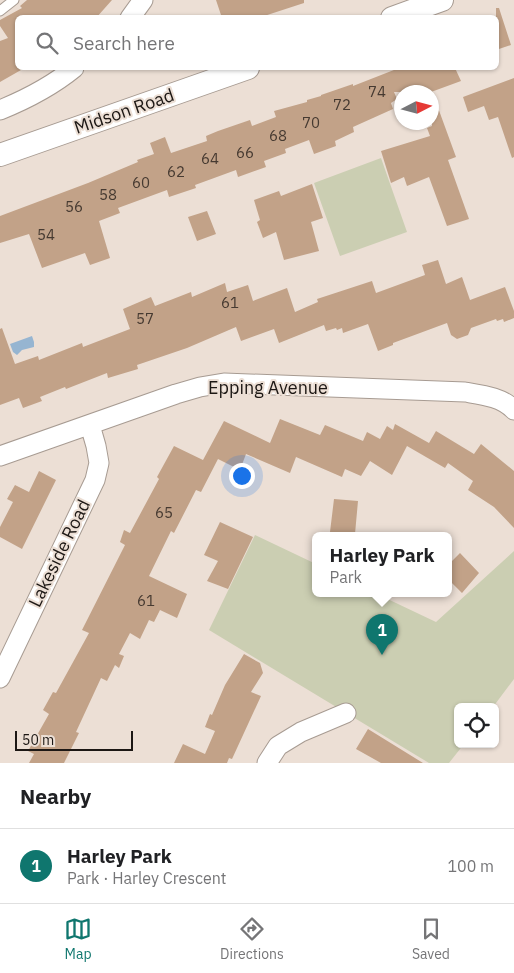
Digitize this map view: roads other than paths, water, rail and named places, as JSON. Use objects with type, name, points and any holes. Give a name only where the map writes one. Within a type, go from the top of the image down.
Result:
[{"type":"street","points":[[132,15],[143,0]]},
{"type":"street","points":[[400,15],[442,0]]},
{"type":"street","points":[[0,110],[23,101],[71,70]]},
{"type":"street","name":"Midson Road","points":[[0,155],[242,70]]},
{"type":"street","name":"Epping Avenue","points":[[0,456],[200,387],[224,383],[466,392],[490,396],[509,405],[514,410]]},
{"type":"street","name":"Lakeside Road","points":[[0,678],[95,480],[99,463],[90,425]]},
{"type":"street","points":[[267,763],[278,746],[301,732],[346,713]]},
{"type":"lane","points":[[0,11],[14,0]]},
{"type":"water","points":[[32,336],[34,347],[22,350],[17,355],[13,352],[10,344]]},
{"type":"place","name":"Harley Park","points":[[382,655]]}]
